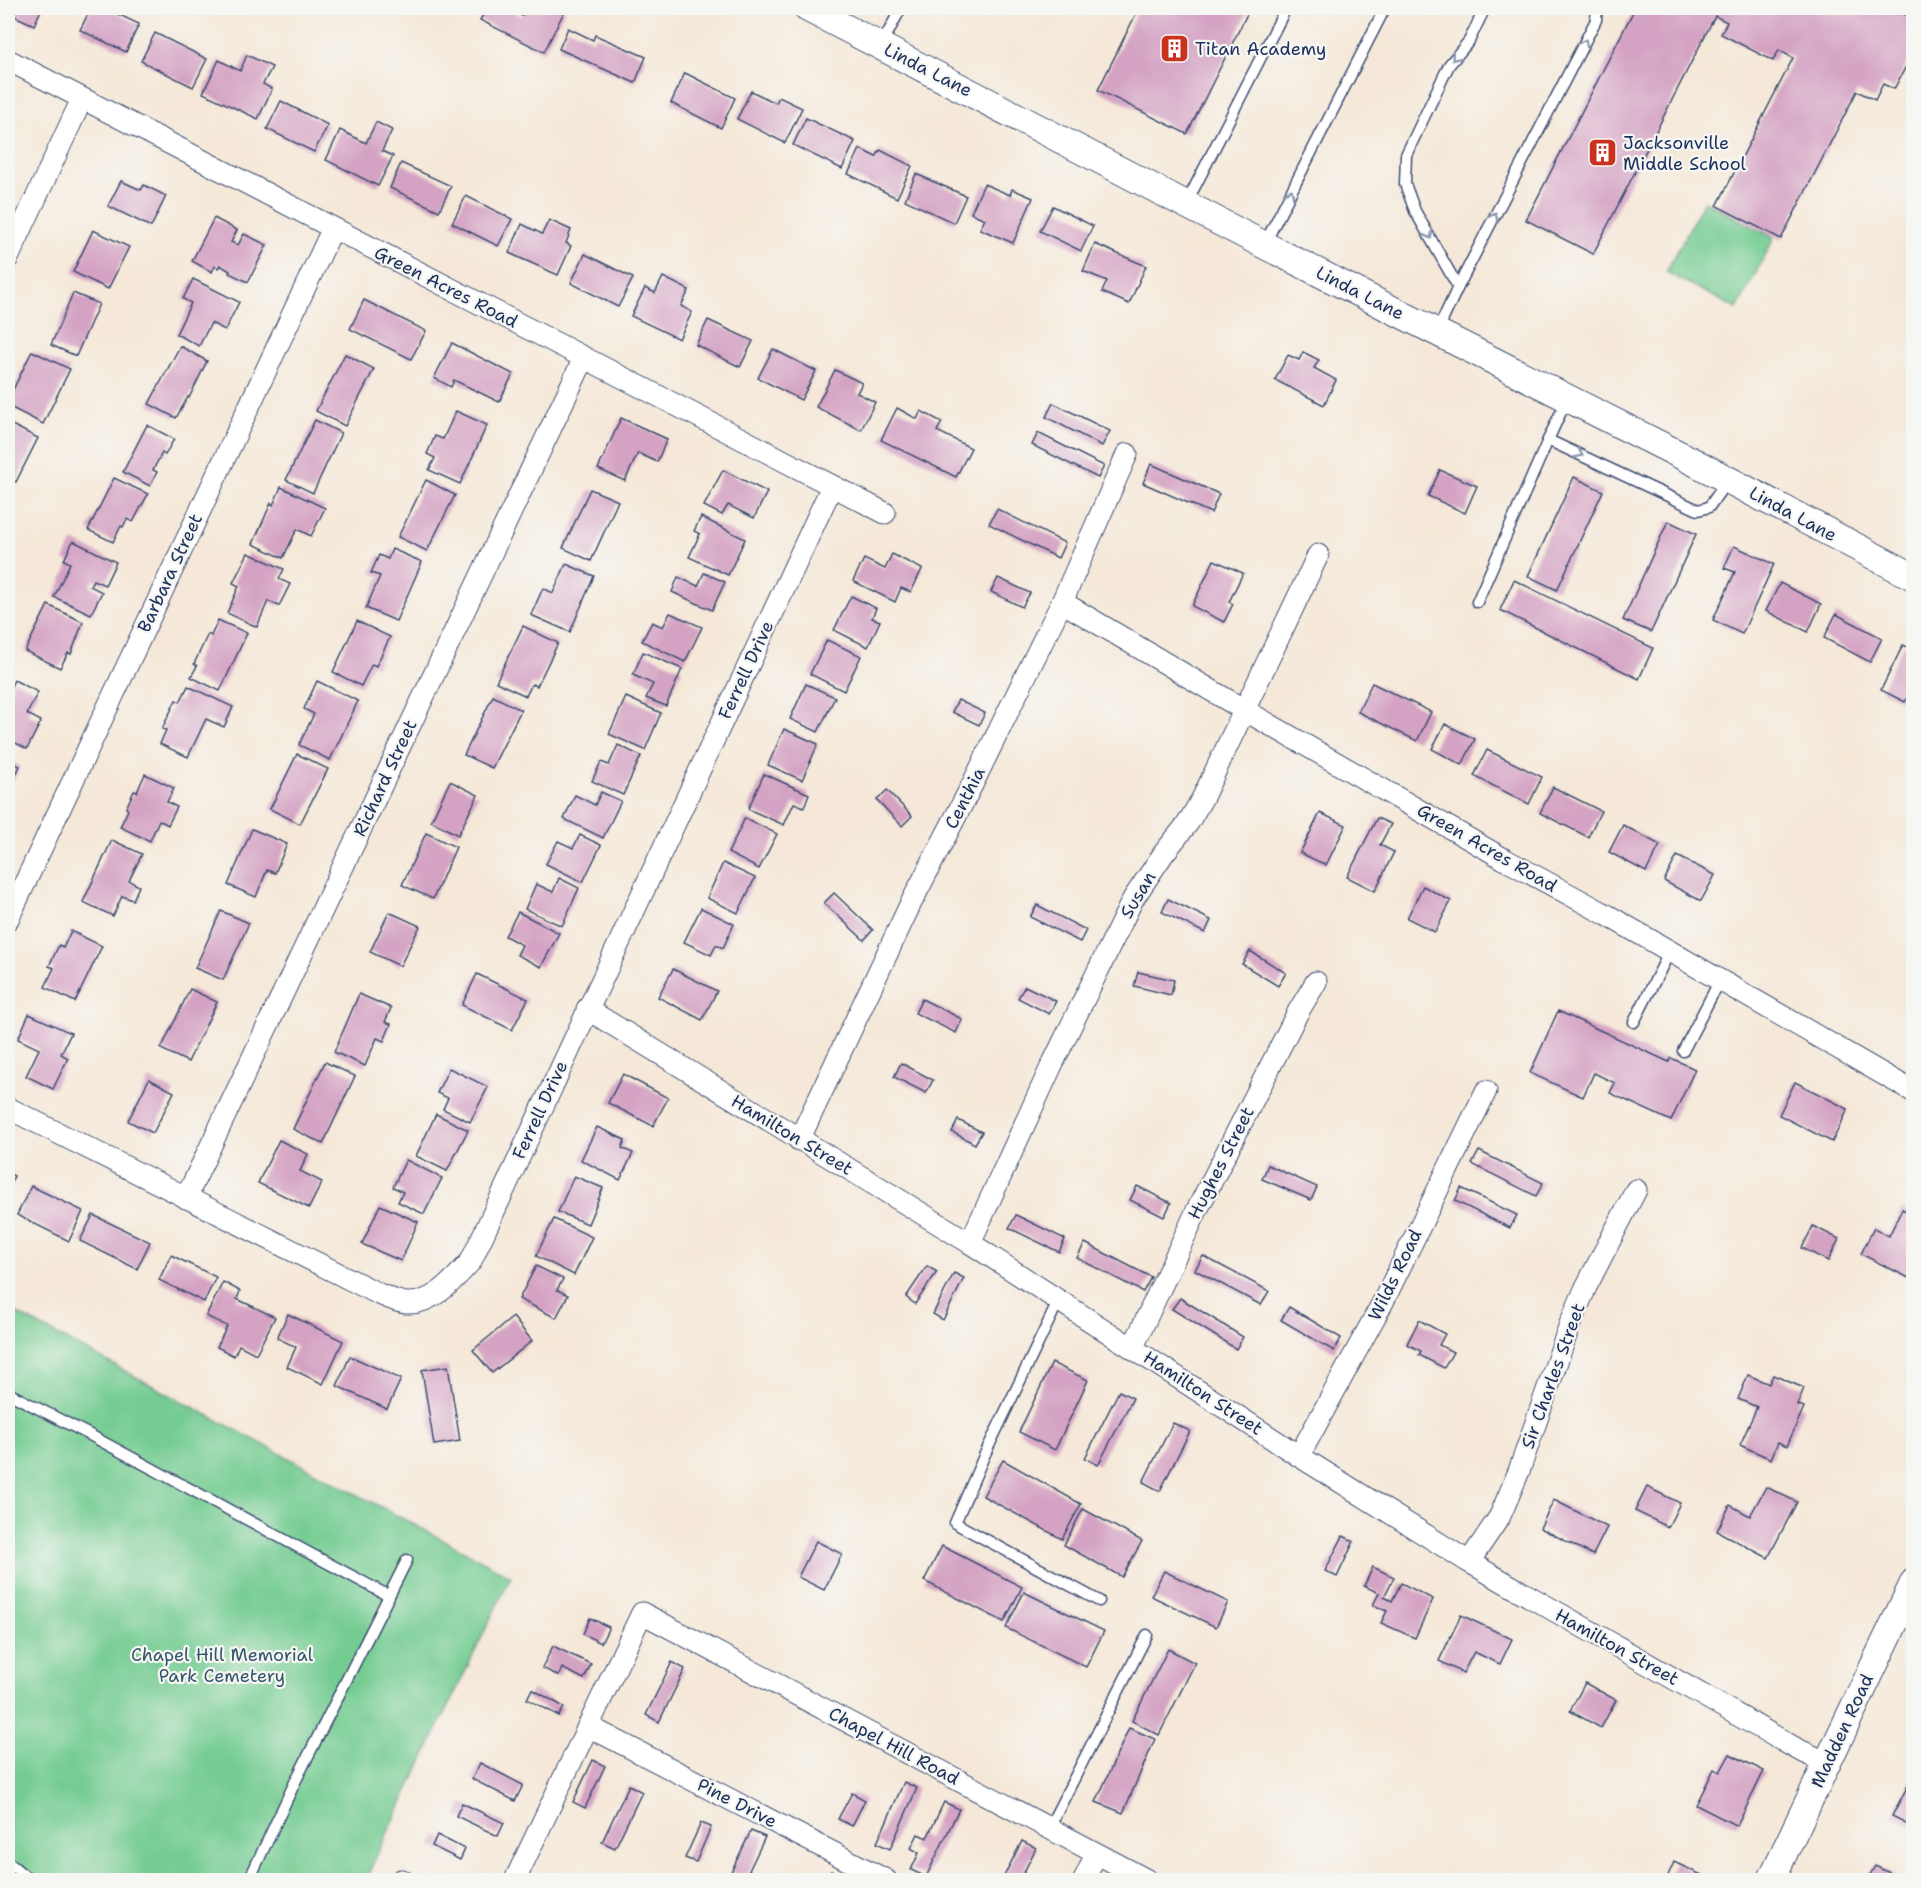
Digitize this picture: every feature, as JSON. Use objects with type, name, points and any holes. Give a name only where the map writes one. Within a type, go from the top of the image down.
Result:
[{"type":"street","name":"Linda Lane","points":[[807,8],[1264,245],[1910,572]]},
{"type":"street","name":"Green Acres Road","points":[[8,60],[885,513]]},
{"type":"street","points":[[8,258],[82,99]]},
{"type":"street","name":"Barbara Street","points":[[8,919],[333,228]]},
{"type":"street","name":"Richard Street","points":[[186,1198],[584,358]]},
{"type":"street","name":"Centhia","points":[[799,1140],[910,905],[1062,602],[1127,454]]},
{"type":"street","name":"Ferrell Drive","points":[[8,1108],[379,1294],[408,1303],[429,1298],[441,1291],[471,1261],[832,486]]},
{"type":"street","name":"Susan","points":[[970,1243],[1051,1067],[1133,899],[1164,853],[1188,823],[1203,798],[1318,555]]},
{"type":"street","name":"Green Acres Road","points":[[1062,602],[1246,711],[1914,1092]]},
{"type":"street","name":"Hughes Street","points":[[1133,1347],[1197,1210],[1298,1012],[1316,982]]},
{"type":"street","name":"Hamilton Street","points":[[587,1009],[970,1243],[1299,1456],[1469,1562],[1797,1749],[1828,1763]]},
{"type":"street","name":"Wilds Road","points":[[1299,1456],[1383,1302],[1486,1091]]},
{"type":"street","name":"Sir Charles Street","points":[[1469,1562],[1500,1516],[1519,1471],[1570,1324],[1586,1287],[1636,1190]]},
{"type":"street","name":"Madden Road","points":[[1771,1881],[1914,1582]]},
{"type":"street","name":"Chapel Hill Road","points":[[588,1726],[642,1613],[1147,1881]]},
{"type":"street","points":[[515,1881],[588,1726]]},
{"type":"street","name":"Pine Drive","points":[[588,1726],[886,1881]]},
{"type":"street","points":[[1084,1881],[1096,1854]]},
{"type":"lane","points":[[880,46],[901,8]]},
{"type":"lane","points":[[1186,205],[1286,8]]},
{"type":"lane","points":[[1264,245],[1385,8]]},
{"type":"lane","points":[[1458,287],[1415,211],[1405,184],[1406,155],[1449,65],[1469,40],[1485,8]]},
{"type":"lane","points":[[1437,332],[1596,20],[1597,8]]},
{"type":"lane","points":[[1477,602],[1567,398]]},
{"type":"lane","points":[[1548,440],[1698,510],[1709,507],[1728,480]]},
{"type":"lane","points":[[1634,1022],[1670,951]]},
{"type":"lane","points":[[1683,1051],[1720,980]]},
{"type":"lane","points":[[1059,1300],[955,1522],[1099,1601]]},
{"type":"lane","points":[[8,1393],[389,1596]]},
{"type":"lane","points":[[249,1881],[296,1780],[407,1560]]},
{"type":"lane","points":[[1049,1828],[1147,1635]]},
{"type":"lane","points":[[8,1862],[30,1881]]},
{"type":"green space","points":[[1704,201],[1774,238],[1737,309],[1666,272]]},
{"type":"green space","name":"Chapel Hill Memorial Park Cemetery","points":[[8,1309],[511,1576],[365,1880],[8,1880]]},
{"type":"building","points":[[8,8],[42,8],[34,25],[8,13]]},
{"type":"building","points":[[91,8],[105,8],[139,24],[126,52],[80,30]]},
{"type":"building","points":[[487,8],[506,8],[522,16],[526,8],[566,8],[544,52],[480,20]]},
{"type":"building","name":"Titan Academy","points":[[1139,8],[1250,8],[1187,134],[1098,90]]},
{"type":"building","name":"Jacksonville Middle School","points":[[1635,8],[1892,8],[1914,19],[1914,51],[1894,89],[1883,84],[1875,100],[1857,91],[1781,239],[1717,206],[1793,58],[1779,50],[1773,61],[1721,34],[1727,22],[1715,16],[1593,254],[1526,220]]},
{"type":"building","points":[[568,28],[593,40],[595,35],[646,57],[635,83],[559,49]]},
{"type":"building","points":[[155,33],[207,59],[193,87],[141,61]]},
{"type":"building","points":[[247,55],[272,67],[263,84],[272,89],[258,119],[203,93],[219,60],[240,71]]},
{"type":"building","points":[[685,73],[735,98],[721,128],[671,103]]},
{"type":"building","points":[[751,91],[776,103],[779,97],[802,108],[785,143],[737,119]]},
{"type":"building","points":[[281,101],[328,125],[314,152],[267,129]]},
{"type":"building","points":[[806,118],[855,141],[842,169],[793,145]]},
{"type":"building","points":[[376,122],[392,130],[382,151],[393,156],[378,186],[326,160],[340,130],[366,143]]},
{"type":"building","points":[[860,149],[876,157],[880,150],[912,166],[897,198],[848,174]]},
{"type":"building","points":[[401,163],[451,186],[439,211],[390,188]]},
{"type":"building","points":[[916,174],[966,196],[954,223],[905,200]]},
{"type":"building","points":[[121,181],[141,190],[144,185],[166,196],[151,227],[108,206]]},
{"type":"building","points":[[984,184],[1010,195],[1012,189],[1033,198],[1013,243],[980,229],[985,219],[971,213]]},
{"type":"building","points":[[466,196],[512,219],[498,246],[452,223]]},
{"type":"building","points":[[1053,206],[1093,226],[1081,251],[1040,231]]},
{"type":"building","points":[[214,218],[237,230],[231,242],[238,245],[244,234],[267,245],[248,282],[229,273],[230,271],[220,265],[218,268],[215,266],[212,272],[192,261]]},
{"type":"building","points":[[549,220],[571,230],[566,243],[571,246],[558,275],[509,253],[522,224],[542,234]]},
{"type":"building","points":[[93,230],[129,247],[108,289],[73,272]]},
{"type":"building","points":[[1095,244],[1146,266],[1129,304],[1102,292],[1107,281],[1083,271]]},
{"type":"building","points":[[585,254],[633,278],[618,307],[571,283]]},
{"type":"building","points":[[663,277],[689,290],[681,306],[692,312],[679,339],[631,316],[645,288],[655,293]]},
{"type":"building","points":[[193,279],[239,302],[225,330],[211,323],[199,346],[176,334],[191,303],[183,299]]},
{"type":"building","points":[[73,293],[99,304],[76,356],[51,345]]},
{"type":"building","points":[[364,300],[426,331],[411,359],[350,329]]},
{"type":"building","points":[[708,320],[753,341],[740,367],[696,345]]},
{"type":"building","points":[[452,343],[513,374],[499,402],[454,380],[451,387],[434,378]]},
{"type":"building","points":[[180,346],[207,361],[189,398],[176,418],[149,404]]},
{"type":"building","points":[[773,349],[816,371],[801,400],[758,378]]},
{"type":"building","points":[[32,351],[70,369],[43,424],[8,406],[8,400]]},
{"type":"building","points":[[1303,352],[1319,360],[1314,368],[1336,380],[1324,405],[1275,380],[1288,355],[1299,360]]},
{"type":"building","points":[[345,354],[374,369],[345,426],[316,411]]},
{"type":"building","points":[[835,370],[862,383],[857,393],[875,402],[861,430],[816,407]]},
{"type":"building","points":[[1053,403],[1110,431],[1102,446],[1046,417]]},
{"type":"building","points":[[897,408],[917,419],[921,411],[942,422],[937,431],[971,448],[956,477],[881,440]]},
{"type":"building","points":[[456,411],[487,425],[460,484],[429,470],[435,458],[427,454],[435,436],[443,439]]},
{"type":"building","points":[[621,418],[667,439],[657,462],[638,453],[625,481],[598,469]]},
{"type":"building","points":[[315,420],[341,433],[313,493],[286,480]]},
{"type":"building","points":[[8,423],[38,438],[16,482],[8,478]]},
{"type":"building","points":[[147,425],[174,439],[165,455],[162,453],[153,470],[157,472],[150,486],[123,472]]},
{"type":"building","points":[[1038,433],[1104,466],[1098,478],[1032,445]]},
{"type":"building","points":[[1151,464],[1219,494],[1211,513],[1143,483]]},
{"type":"building","points":[[723,470],[767,492],[754,518],[728,505],[722,515],[704,506]]},
{"type":"building","points":[[1440,470],[1477,486],[1465,513],[1428,496]]},
{"type":"building","points":[[1574,477],[1603,491],[1557,590],[1528,576]]},
{"type":"building","points":[[114,478],[148,494],[133,522],[127,519],[113,542],[88,530]]},
{"type":"building","points":[[426,480],[455,495],[427,551],[398,537]]},
{"type":"building","points":[[281,487],[325,508],[311,536],[297,529],[283,558],[253,544],[271,503],[273,505]]},
{"type":"building","points":[[590,489],[618,501],[591,561],[563,548]]},
{"type":"building","points":[[997,509],[1065,543],[1058,558],[989,524]]},
{"type":"building","points":[[701,517],[745,539],[728,575],[689,557],[700,534],[694,531]]},
{"type":"building","points":[[1668,521],[1696,534],[1651,632],[1623,620]]},
{"type":"building","points":[[73,541],[116,562],[105,585],[93,580],[90,586],[102,592],[91,614],[54,597],[70,563],[64,560]]},
{"type":"building","points":[[1734,546],[1774,564],[1742,634],[1713,620],[1735,572],[1724,568]]},
{"type":"building","points":[[392,549],[422,562],[396,621],[366,608],[380,576],[371,573],[379,555],[388,559]]},
{"type":"building","points":[[248,553],[284,569],[279,579],[290,584],[279,606],[268,601],[257,627],[227,613],[239,586],[233,583]]},
{"type":"building","points":[[892,554],[922,569],[911,592],[901,588],[895,602],[853,581],[864,559],[885,569]]},
{"type":"building","points":[[1214,560],[1243,573],[1229,602],[1233,604],[1224,622],[1192,606]]},
{"type":"building","points":[[566,564],[594,576],[570,632],[531,615],[543,588],[553,593]]},
{"type":"building","points":[[704,573],[725,582],[712,610],[672,592],[678,577],[698,586]]},
{"type":"building","points":[[998,578],[1030,593],[1022,607],[991,592]]},
{"type":"building","points":[[1514,580],[1653,648],[1639,679],[1500,610]]},
{"type":"building","points":[[1780,583],[1821,604],[1808,632],[1766,611]]},
{"type":"building","points":[[851,596],[876,608],[872,618],[880,621],[868,647],[834,630]]},
{"type":"building","points":[[48,605],[83,622],[71,654],[68,653],[60,668],[25,651]]},
{"type":"building","points":[[670,613],[702,627],[685,662],[642,641],[652,622],[663,627]]},
{"type":"building","points":[[1836,614],[1882,638],[1870,662],[1824,638]]},
{"type":"building","points":[[218,620],[247,633],[220,691],[191,677],[197,666],[194,664],[208,634],[211,636]]},
{"type":"building","points":[[357,621],[390,637],[376,666],[372,664],[361,686],[333,672]]},
{"type":"building","points":[[523,626],[558,643],[537,686],[532,684],[526,696],[496,682]]},
{"type":"building","points":[[827,640],[861,656],[844,691],[810,674]]},
{"type":"building","points":[[1903,645],[1914,650],[1914,684],[1905,702],[1881,690]]},
{"type":"building","points":[[643,652],[682,669],[666,706],[646,698],[653,684],[633,675]]},
{"type":"building","points":[[14,680],[38,692],[27,714],[41,721],[27,749],[8,739],[8,693]]},
{"type":"building","points":[[317,681],[358,701],[330,760],[299,745],[314,714],[304,709]]},
{"type":"building","points":[[1372,683],[1431,712],[1417,741],[1358,712]]},
{"type":"building","points":[[806,684],[835,697],[818,732],[790,719]]},
{"type":"building","points":[[188,686],[233,707],[224,727],[206,719],[188,757],[160,744],[166,730],[162,729],[176,700],[180,702]]},
{"type":"building","points":[[493,696],[521,710],[492,768],[464,755]]},
{"type":"building","points":[[626,697],[661,713],[645,750],[609,734]]},
{"type":"building","points":[[958,700],[985,713],[979,725],[952,712]]},
{"type":"building","points":[[1445,724],[1475,739],[1462,765],[1432,749]]},
{"type":"building","points":[[784,729],[818,744],[802,780],[768,765]]},
{"type":"building","points":[[618,745],[641,756],[623,795],[592,781],[601,762],[609,765]]},
{"type":"building","points":[[1487,750],[1542,777],[1529,804],[1474,776]]},
{"type":"building","points":[[297,754],[328,769],[300,824],[270,809]]},
{"type":"building","points":[[8,760],[20,766],[11,786],[8,784]]},
{"type":"building","points":[[145,774],[174,788],[167,802],[177,807],[168,825],[159,820],[150,841],[120,827],[134,791],[137,792]]},
{"type":"building","points":[[764,774],[809,794],[804,807],[794,803],[784,825],[748,809]]},
{"type":"building","points":[[450,781],[478,795],[458,835],[431,821]]},
{"type":"building","points":[[1553,787],[1601,811],[1588,837],[1540,813]]},
{"type":"building","points":[[887,790],[912,816],[902,826],[877,800]]},
{"type":"building","points":[[601,792],[621,801],[603,838],[564,819],[575,795],[595,805]]},
{"type":"building","points":[[1320,813],[1346,825],[1326,865],[1300,853]]},
{"type":"building","points":[[745,818],[777,834],[759,869],[728,853]]},
{"type":"building","points":[[1377,818],[1391,824],[1380,845],[1394,852],[1375,891],[1347,877]]},
{"type":"building","points":[[1623,825],[1660,845],[1646,872],[1609,852]]},
{"type":"building","points":[[252,829],[287,844],[275,873],[267,870],[256,897],[228,885]]},
{"type":"building","points":[[426,833],[456,847],[433,899],[402,885]]},
{"type":"building","points":[[580,835],[601,845],[583,882],[546,864],[558,841],[573,848]]},
{"type":"building","points":[[112,840],[142,854],[129,881],[139,886],[133,900],[122,896],[113,916],[83,902]]},
{"type":"building","points":[[1677,856],[1715,875],[1701,901],[1664,881]]},
{"type":"building","points":[[723,863],[755,878],[738,913],[707,898]]},
{"type":"building","points":[[559,878],[579,888],[562,926],[525,909],[536,884],[553,892]]},
{"type":"building","points":[[1423,886],[1451,901],[1435,932],[1407,918]]},
{"type":"building","points":[[834,893],[873,930],[864,940],[824,903]]},
{"type":"building","points":[[1168,899],[1211,920],[1205,933],[1162,912]]},
{"type":"building","points":[[1037,905],[1086,930],[1080,942],[1030,917]]},
{"type":"building","points":[[701,908],[734,924],[723,948],[716,945],[711,955],[684,942]]},
{"type":"building","points":[[221,911],[249,923],[223,980],[195,968]]},
{"type":"building","points":[[389,912],[420,926],[400,966],[370,952]]},
{"type":"building","points":[[518,912],[559,933],[541,967],[517,955],[522,945],[505,936]]},
{"type":"building","points":[[71,931],[102,946],[75,1002],[45,987],[54,968],[49,966],[59,945],[63,948]]},
{"type":"building","points":[[1250,951],[1286,973],[1278,986],[1242,964]]},
{"type":"building","points":[[673,969],[717,991],[702,1020],[658,997]]},
{"type":"building","points":[[1138,972],[1174,980],[1171,995],[1134,986]]},
{"type":"building","points":[[477,974],[528,999],[512,1030],[462,1005]]},
{"type":"building","points":[[1025,986],[1056,1001],[1049,1014],[1018,998]]},
{"type":"building","points":[[190,989],[217,1002],[188,1062],[161,1049]]},
{"type":"building","points":[[359,994],[391,1008],[385,1022],[391,1024],[384,1041],[377,1038],[365,1066],[334,1052]]},
{"type":"building","points":[[922,999],[962,1019],[956,1033],[915,1013]]},
{"type":"building","points":[[1558,1011],[1669,1062],[1671,1058],[1695,1069],[1671,1121],[1610,1093],[1615,1083],[1594,1073],[1583,1097],[1530,1073]]},
{"type":"building","points":[[29,1014],[71,1033],[61,1054],[68,1058],[53,1089],[26,1076],[39,1049],[18,1039]]},
{"type":"building","points":[[325,1062],[355,1076],[323,1144],[293,1129]]},
{"type":"building","points":[[901,1063],[933,1080],[926,1093],[894,1077]]},
{"type":"building","points":[[449,1068],[488,1087],[470,1122],[443,1109],[448,1098],[437,1093]]},
{"type":"building","points":[[623,1074],[668,1098],[653,1126],[608,1103]]},
{"type":"building","points":[[149,1079],[174,1092],[153,1133],[128,1121]]},
{"type":"building","points":[[1795,1082],[1848,1109],[1832,1142],[1779,1115]]},
{"type":"building","points":[[436,1114],[468,1130],[447,1171],[416,1156]]},
{"type":"building","points":[[958,1120],[982,1132],[975,1144],[952,1132]]},
{"type":"building","points":[[597,1127],[625,1140],[622,1148],[633,1153],[620,1180],[581,1160]]},
{"type":"building","points":[[279,1140],[308,1154],[300,1171],[322,1182],[309,1208],[258,1183]]},
{"type":"building","points":[[1479,1151],[1543,1183],[1536,1196],[1472,1164]]},
{"type":"building","points":[[406,1160],[442,1178],[424,1214],[398,1202],[403,1192],[393,1187]]},
{"type":"building","points":[[1268,1165],[1317,1187],[1311,1200],[1262,1179]]},
{"type":"building","points":[[8,1173],[14,1176],[8,1188]]},
{"type":"building","points":[[574,1176],[603,1188],[588,1224],[558,1212]]},
{"type":"building","points":[[31,1186],[83,1211],[69,1241],[17,1215]]},
{"type":"building","points":[[1137,1186],[1171,1203],[1164,1217],[1130,1200]]},
{"type":"building","points":[[1461,1188],[1517,1215],[1510,1228],[1455,1201]]},
{"type":"building","points":[[380,1205],[418,1222],[401,1261],[362,1244]]},
{"type":"building","points":[[1902,1209],[1914,1215],[1914,1268],[1909,1278],[1861,1254],[1874,1228],[1889,1236]]},
{"type":"building","points":[[93,1215],[150,1242],[137,1269],[80,1241]]},
{"type":"building","points":[[1016,1215],[1065,1239],[1059,1252],[1009,1228]]},
{"type":"building","points":[[554,1219],[592,1237],[574,1275],[536,1256]]},
{"type":"building","points":[[1813,1226],[1839,1239],[1828,1261],[1802,1248]]},
{"type":"building","points":[[1085,1243],[1151,1277],[1143,1292],[1077,1258]]},
{"type":"building","points":[[171,1255],[216,1277],[204,1302],[159,1280]]},
{"type":"building","points":[[1203,1256],[1269,1291],[1261,1305],[1195,1270]]},
{"type":"building","points":[[536,1266],[563,1279],[557,1290],[568,1295],[556,1318],[519,1299]]},
{"type":"building","points":[[927,1266],[937,1272],[915,1304],[906,1297]]},
{"type":"building","points":[[954,1273],[964,1278],[943,1320],[933,1314]]},
{"type":"building","points":[[223,1282],[240,1291],[237,1299],[275,1317],[256,1354],[239,1345],[234,1356],[217,1347],[227,1326],[206,1316]]},
{"type":"building","points":[[1180,1298],[1243,1337],[1236,1349],[1172,1309]]},
{"type":"building","points":[[1289,1307],[1341,1338],[1334,1351],[1281,1320]]},
{"type":"building","points":[[288,1314],[343,1341],[323,1384],[287,1367],[296,1347],[277,1338]]},
{"type":"building","points":[[513,1317],[532,1341],[492,1373],[473,1350]]},
{"type":"building","points":[[1419,1320],[1445,1334],[1439,1345],[1453,1352],[1444,1368],[1419,1355],[1421,1351],[1407,1344]]},
{"type":"building","points":[[350,1356],[401,1379],[387,1409],[337,1386]]},
{"type":"building","points":[[1052,1363],[1088,1380],[1055,1450],[1019,1432]]},
{"type":"building","points":[[448,1366],[460,1441],[434,1445],[422,1370]]},
{"type":"building","points":[[1748,1375],[1769,1384],[1773,1375],[1804,1388],[1797,1405],[1804,1407],[1787,1446],[1778,1442],[1771,1459],[1740,1445],[1757,1407],[1738,1399]]},
{"type":"building","points":[[1119,1391],[1133,1398],[1098,1465],[1085,1458]]},
{"type":"building","points":[[1173,1423],[1190,1431],[1160,1491],[1143,1482]]},
{"type":"building","points":[[1003,1460],[1081,1504],[1062,1539],[983,1496]]},
{"type":"building","points":[[1647,1487],[1680,1503],[1668,1527],[1635,1511]]},
{"type":"building","points":[[1766,1487],[1797,1502],[1768,1558],[1717,1531],[1730,1505],[1750,1516]]},
{"type":"building","points":[[1554,1500],[1607,1527],[1593,1555],[1540,1528]]},
{"type":"building","points":[[1083,1509],[1142,1541],[1122,1577],[1064,1545]]},
{"type":"building","points":[[1343,1536],[1354,1541],[1337,1577],[1325,1571]]},
{"type":"building","points":[[816,1541],[842,1554],[824,1590],[798,1577]]},
{"type":"building","points":[[942,1546],[1022,1587],[1004,1622],[924,1581]]},
{"type":"building","points":[[1373,1567],[1394,1577],[1384,1597],[1392,1601],[1401,1583],[1433,1599],[1415,1638],[1381,1623],[1387,1611],[1373,1605],[1379,1593],[1364,1586]]},
{"type":"building","points":[[1164,1571],[1228,1602],[1216,1627],[1151,1596]]},
{"type":"building","points":[[1024,1592],[1104,1631],[1086,1667],[1006,1628]]},
{"type":"building","points":[[1461,1615],[1512,1639],[1500,1664],[1474,1652],[1463,1673],[1439,1661]]},
{"type":"building","points":[[590,1618],[609,1627],[601,1643],[583,1634]]},
{"type":"building","points":[[553,1646],[591,1664],[584,1679],[562,1668],[559,1676],[542,1668]]},
{"type":"building","points":[[1168,1649],[1195,1663],[1159,1735],[1132,1721]]},
{"type":"building","points":[[672,1662],[685,1669],[659,1722],[646,1715]]},
{"type":"building","points":[[1585,1683],[1616,1700],[1601,1728],[1570,1711]]},
{"type":"building","points":[[532,1689],[564,1707],[559,1716],[527,1699]]},
{"type":"building","points":[[1129,1728],[1155,1739],[1123,1813],[1096,1802]]},
{"type":"building","points":[[1730,1754],[1764,1771],[1737,1826],[1696,1805],[1714,1769],[1720,1772]]},
{"type":"building","points":[[593,1760],[605,1766],[585,1808],[573,1802]]},
{"type":"building","points":[[480,1763],[523,1785],[515,1801],[472,1779]]},
{"type":"building","points":[[1914,1774],[1914,1827],[1892,1816]]},
{"type":"building","points":[[904,1782],[917,1788],[890,1849],[877,1843]]},
{"type":"building","points":[[629,1785],[642,1792],[615,1848],[602,1842]]},
{"type":"building","points":[[852,1793],[865,1800],[852,1826],[838,1819]]},
{"type":"building","points":[[944,1802],[959,1809],[926,1877],[911,1870],[919,1853],[911,1848],[918,1834],[927,1838]]},
{"type":"building","points":[[462,1803],[504,1823],[498,1836],[456,1816]]},
{"type":"building","points":[[701,1823],[711,1827],[696,1862],[685,1858]]},
{"type":"building","points":[[751,1831],[765,1837],[745,1879],[731,1872]]},
{"type":"building","points":[[437,1835],[465,1849],[460,1860],[432,1846]]},
{"type":"building","points":[[1022,1841],[1036,1848],[1020,1880],[1002,1880]]},
{"type":"building","points":[[1674,1862],[1712,1880],[1666,1880]]},
{"type":"building","points":[[1875,1866],[1905,1880],[1867,1880]]},
{"type":"building","points":[[831,1871],[843,1877],[841,1880],[826,1880]]},
{"type":"place","name":"Titan Academy","points":[[1174,49]]},
{"type":"place","name":"Jacksonville Middle School","points":[[1602,153]]}]
